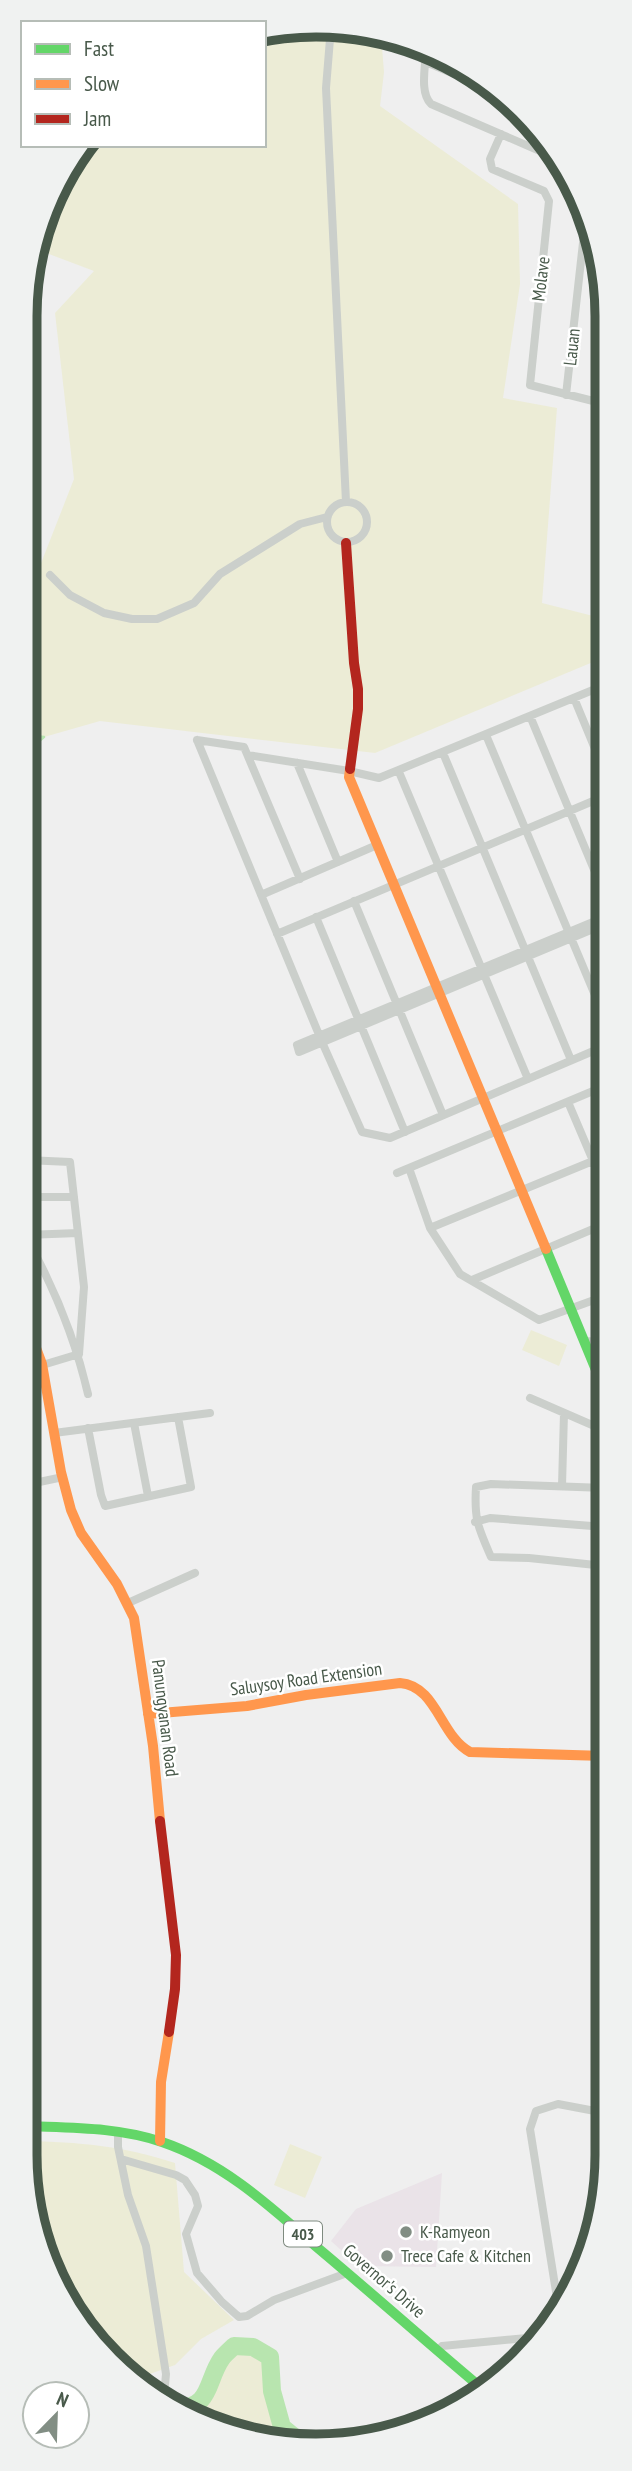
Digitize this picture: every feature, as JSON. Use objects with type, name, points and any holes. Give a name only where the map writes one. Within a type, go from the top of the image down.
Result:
[{"type":"main road","points":[[346,543],[358,689],[349,777],[595,1367]]},
{"type":"main road","name":"Panungyanan Road","points":[[37,1351],[71,1510],[81,1533],[117,1584],[134,1618],[148,1714],[176,1968],[162,2071],[160,2141]]},
{"type":"main road","name":"Saluysoy Road Extension","points":[[148,1714],[240,1707],[401,1683],[420,1691],[432,1704],[454,1742],[470,1752],[595,1756]]},
{"type":"main road","name":"Governor's Drive","points":[[37,2127],[118,2132],[160,2141],[200,2157],[244,2185],[476,2384]]},
{"type":"street","points":[[327,37],[330,39],[327,88],[346,502]]},
{"type":"street","points":[[459,76],[426,62],[424,93],[427,100],[542,152]]},
{"type":"street","name":"Molave","points":[[500,134],[490,159],[492,169],[544,191],[549,201],[529,381],[534,387],[595,402]]},
{"type":"street","name":"Lauan","points":[[566,395],[584,237]]},
{"type":"street","points":[[346,502],[361,507],[368,522],[361,537],[346,543],[336,540],[329,533],[327,517],[332,508],[346,502]]},
{"type":"street","points":[[50,575],[70,595],[104,613],[132,619],[157,619],[194,603],[220,575],[300,524],[327,517]]},
{"type":"street","points":[[248,755],[379,778],[595,689]]},
{"type":"street","points":[[573,698],[595,750]]},
{"type":"street","points":[[530,716],[595,873]]},
{"type":"street","points":[[486,735],[595,995]]},
{"type":"street","points":[[300,878],[244,747],[197,740],[362,1132],[390,1138],[595,1050]]},
{"type":"street","points":[[443,753],[571,1060]]},
{"type":"street","points":[[297,763],[338,862]]},
{"type":"street","points":[[399,772],[528,1079]]},
{"type":"street","points":[[277,934],[595,800]]},
{"type":"street","points":[[261,895],[377,845]]},
{"type":"street","points":[[354,901],[443,1115]]},
{"type":"street","points":[[316,917],[405,1132]]},
{"type":"street","points":[[321,1039],[595,922]]},
{"type":"street","points":[[570,935],[595,927]]},
{"type":"street","points":[[397,1173],[595,1090]]},
{"type":"street","points":[[568,1102],[595,1166]]},
{"type":"street","points":[[37,1160],[70,1162],[84,1287],[79,1354]]},
{"type":"street","points":[[430,1228],[593,1161]]},
{"type":"street","points":[[409,1168],[430,1228],[460,1274],[539,1320],[595,1300]]},
{"type":"street","points":[[37,1197],[74,1197]]},
{"type":"street","points":[[471,1280],[595,1228]]},
{"type":"street","points":[[37,1235],[78,1233]]},
{"type":"street","points":[[37,1257],[56,1293],[79,1354],[88,1394]]},
{"type":"street","points":[[584,1340],[595,1341]]},
{"type":"street","points":[[37,1366],[79,1354]]},
{"type":"street","points":[[530,1398],[595,1426]]},
{"type":"street","points":[[54,1433],[210,1413]]},
{"type":"street","points":[[562,1486],[564,1413]]},
{"type":"street","points":[[88,1428],[105,1506],[191,1487],[178,1417]]},
{"type":"street","points":[[134,1423],[148,1496]]},
{"type":"street","points":[[37,1482],[63,1477]]},
{"type":"street","points":[[595,1488],[491,1484],[477,1487],[475,1522],[491,1557],[595,1565]]},
{"type":"street","points":[[475,1522],[490,1518],[595,1526]]},
{"type":"street","points":[[128,1603],[195,1573]]},
{"type":"street","points":[[557,2297],[530,2129],[536,2111],[558,2104],[595,2111]]},
{"type":"street","points":[[118,2132],[118,2147],[128,2195],[146,2246],[166,2374],[163,2388]]},
{"type":"street","points":[[121,2160],[185,2180],[195,2195],[198,2206],[186,2234],[197,2273],[239,2317],[247,2316],[274,2300],[347,2273]]},
{"type":"street","points":[[437,2351],[442,2346],[527,2338]]},
{"type":"shaded area","points":[[442,2173],[436,2267],[359,2266],[331,2241],[356,2209]]},
{"type":"green space","points":[[298,37],[334,37],[382,45],[384,72],[380,106],[518,204],[520,284],[503,398],[557,408],[542,603],[595,616],[595,661],[375,753],[100,721],[44,737],[37,736],[37,573],[74,479],[55,313],[94,271],[49,254],[45,248],[58,209],[74,176],[93,147],[266,147],[266,41]]},
{"type":"green space","points":[[531,1330],[567,1345],[559,1366],[522,1350]]},
{"type":"green space","points":[[37,2141],[101,2146],[175,2163],[184,2272],[234,2320],[201,2339],[175,2365],[145,2376],[106,2339],[74,2295],[58,2262],[46,2227],[37,2173]]},
{"type":"green space","points":[[290,2144],[322,2157],[305,2198],[274,2185]]},
{"type":"green space","points":[[234,2346],[253,2347],[270,2357],[272,2391],[282,2427],[289,2433],[244,2425],[193,2405],[206,2392],[222,2358]]},
{"type":"waterway","points":[[37,736],[44,737]]},
{"type":"waterway","points":[[37,743],[44,737]]},
{"type":"waterway","points":[[193,2405],[202,2398],[222,2358],[234,2346],[253,2347],[270,2357],[272,2391],[282,2427],[289,2433]]},
{"type":"traffic: fast","points":[[546,1249],[595,1367]]},
{"type":"traffic: fast","points":[[37,2127],[128,2133],[162,2142],[206,2162],[265,2202],[476,2383]]},
{"type":"traffic: slow","points":[[350,769],[349,777],[546,1249]]},
{"type":"traffic: slow","points":[[37,1351],[71,1510],[81,1533],[117,1584],[134,1618],[153,1746],[160,1821]]},
{"type":"traffic: slow","points":[[148,1714],[247,1706],[306,1695],[400,1683],[412,1686],[422,1693],[460,1745],[470,1752],[595,1756]]},
{"type":"traffic: slow","points":[[160,2141],[161,2082],[169,2032]]},
{"type":"traffic: jam","points":[[346,543],[358,689],[350,769]]},
{"type":"traffic: jam","points":[[160,1821],[176,1955],[169,2032]]},
{"type":"place","name":"K-Ramyeon","points":[[406,2232]]},
{"type":"place","name":"Trece Cafe & Kitchen","points":[[387,2256]]}]
